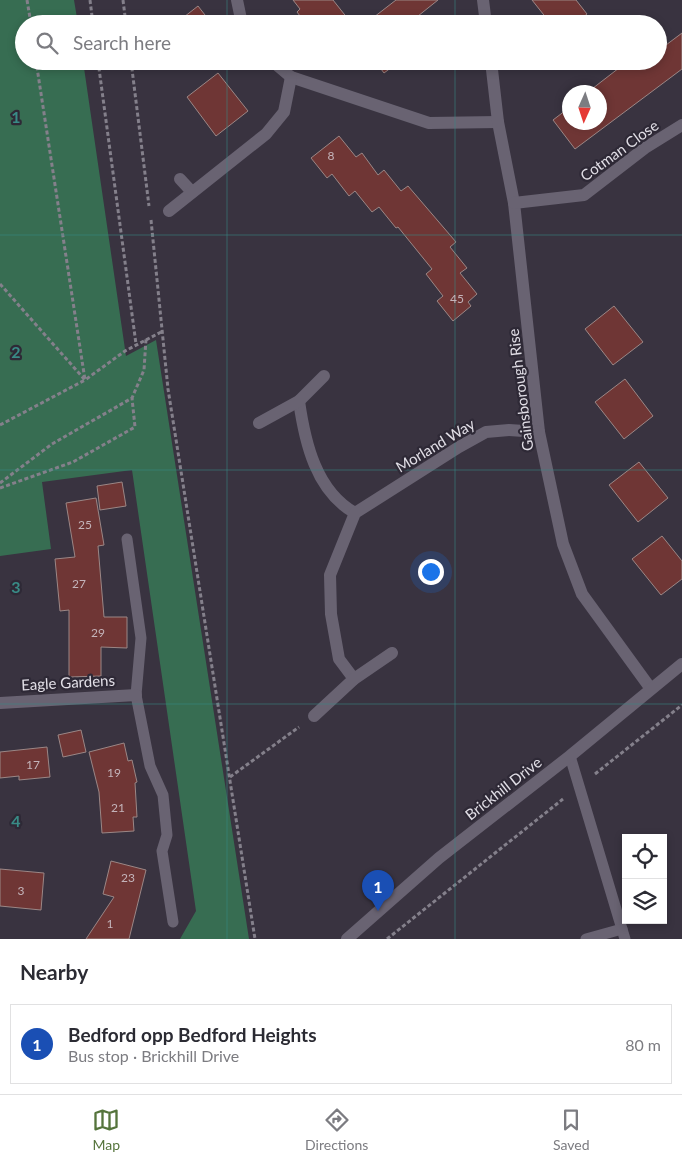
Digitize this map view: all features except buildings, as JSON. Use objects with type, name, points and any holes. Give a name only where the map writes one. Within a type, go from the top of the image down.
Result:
[{"type":"street","points":[[237,0],[240,15]]},
{"type":"street","points":[[483,0],[485,15]]},
{"type":"street","points":[[283,70],[291,77],[429,123],[498,122]]},
{"type":"street","name":"Gainsborough Rise","points":[[491,70],[498,122],[514,203],[539,432],[563,544],[582,594],[651,689]]},
{"type":"street","points":[[169,211],[266,134],[284,112],[291,77]]},
{"type":"street","name":"Cotman Close","points":[[514,203],[584,195],[645,148],[682,125]]},
{"type":"street","points":[[180,179],[192,192]]},
{"type":"street","points":[[259,423],[299,401],[324,376]]},
{"type":"street","points":[[299,401],[309,450],[321,479],[340,504],[355,513],[330,575],[331,614],[339,659],[354,679]]},
{"type":"street","name":"Morland Way","points":[[355,513],[459,446],[486,432],[509,430],[539,432]]},
{"type":"street","points":[[314,716],[354,679],[392,653]]},
{"type":"street","name":"Brickhill Drive","points":[[347,939],[439,858],[570,756],[682,664]]},
{"type":"street","name":"Eagle Gardens","points":[[0,699],[136,695]]},
{"type":"lane","points":[[127,539],[141,638],[136,695],[150,766],[163,795],[167,835],[162,851],[173,922]]},
{"type":"lane","points":[[570,756],[624,934],[586,939]]},
{"type":"path","points":[[27,0],[30,15]]},
{"type":"path","points":[[90,0],[92,15]]},
{"type":"path","points":[[123,0],[125,15]]},
{"type":"path","points":[[37,70],[85,380]]},
{"type":"path","points":[[99,70],[136,344]]},
{"type":"path","points":[[131,70],[168,389],[255,939]]},
{"type":"path","points":[[0,284],[85,380]]},
{"type":"path","points":[[0,425],[85,380],[136,344],[162,331]]},
{"type":"path","points":[[0,488],[73,462],[135,427],[132,398],[144,370],[146,340]]},
{"type":"path","points":[[0,483],[52,444],[132,398]]},
{"type":"path","points":[[388,939],[682,705]]},
{"type":"path","points":[[230,777],[314,716]]},
{"type":"green space","points":[[0,0],[74,0],[76,15],[15,15],[15,70],[84,70],[126,356],[156,340],[249,939],[180,939],[196,911],[132,470],[42,482],[51,549],[0,556]]},
{"type":"place","name":"Bedford opp Bedford Heights","points":[[378,911]]}]
